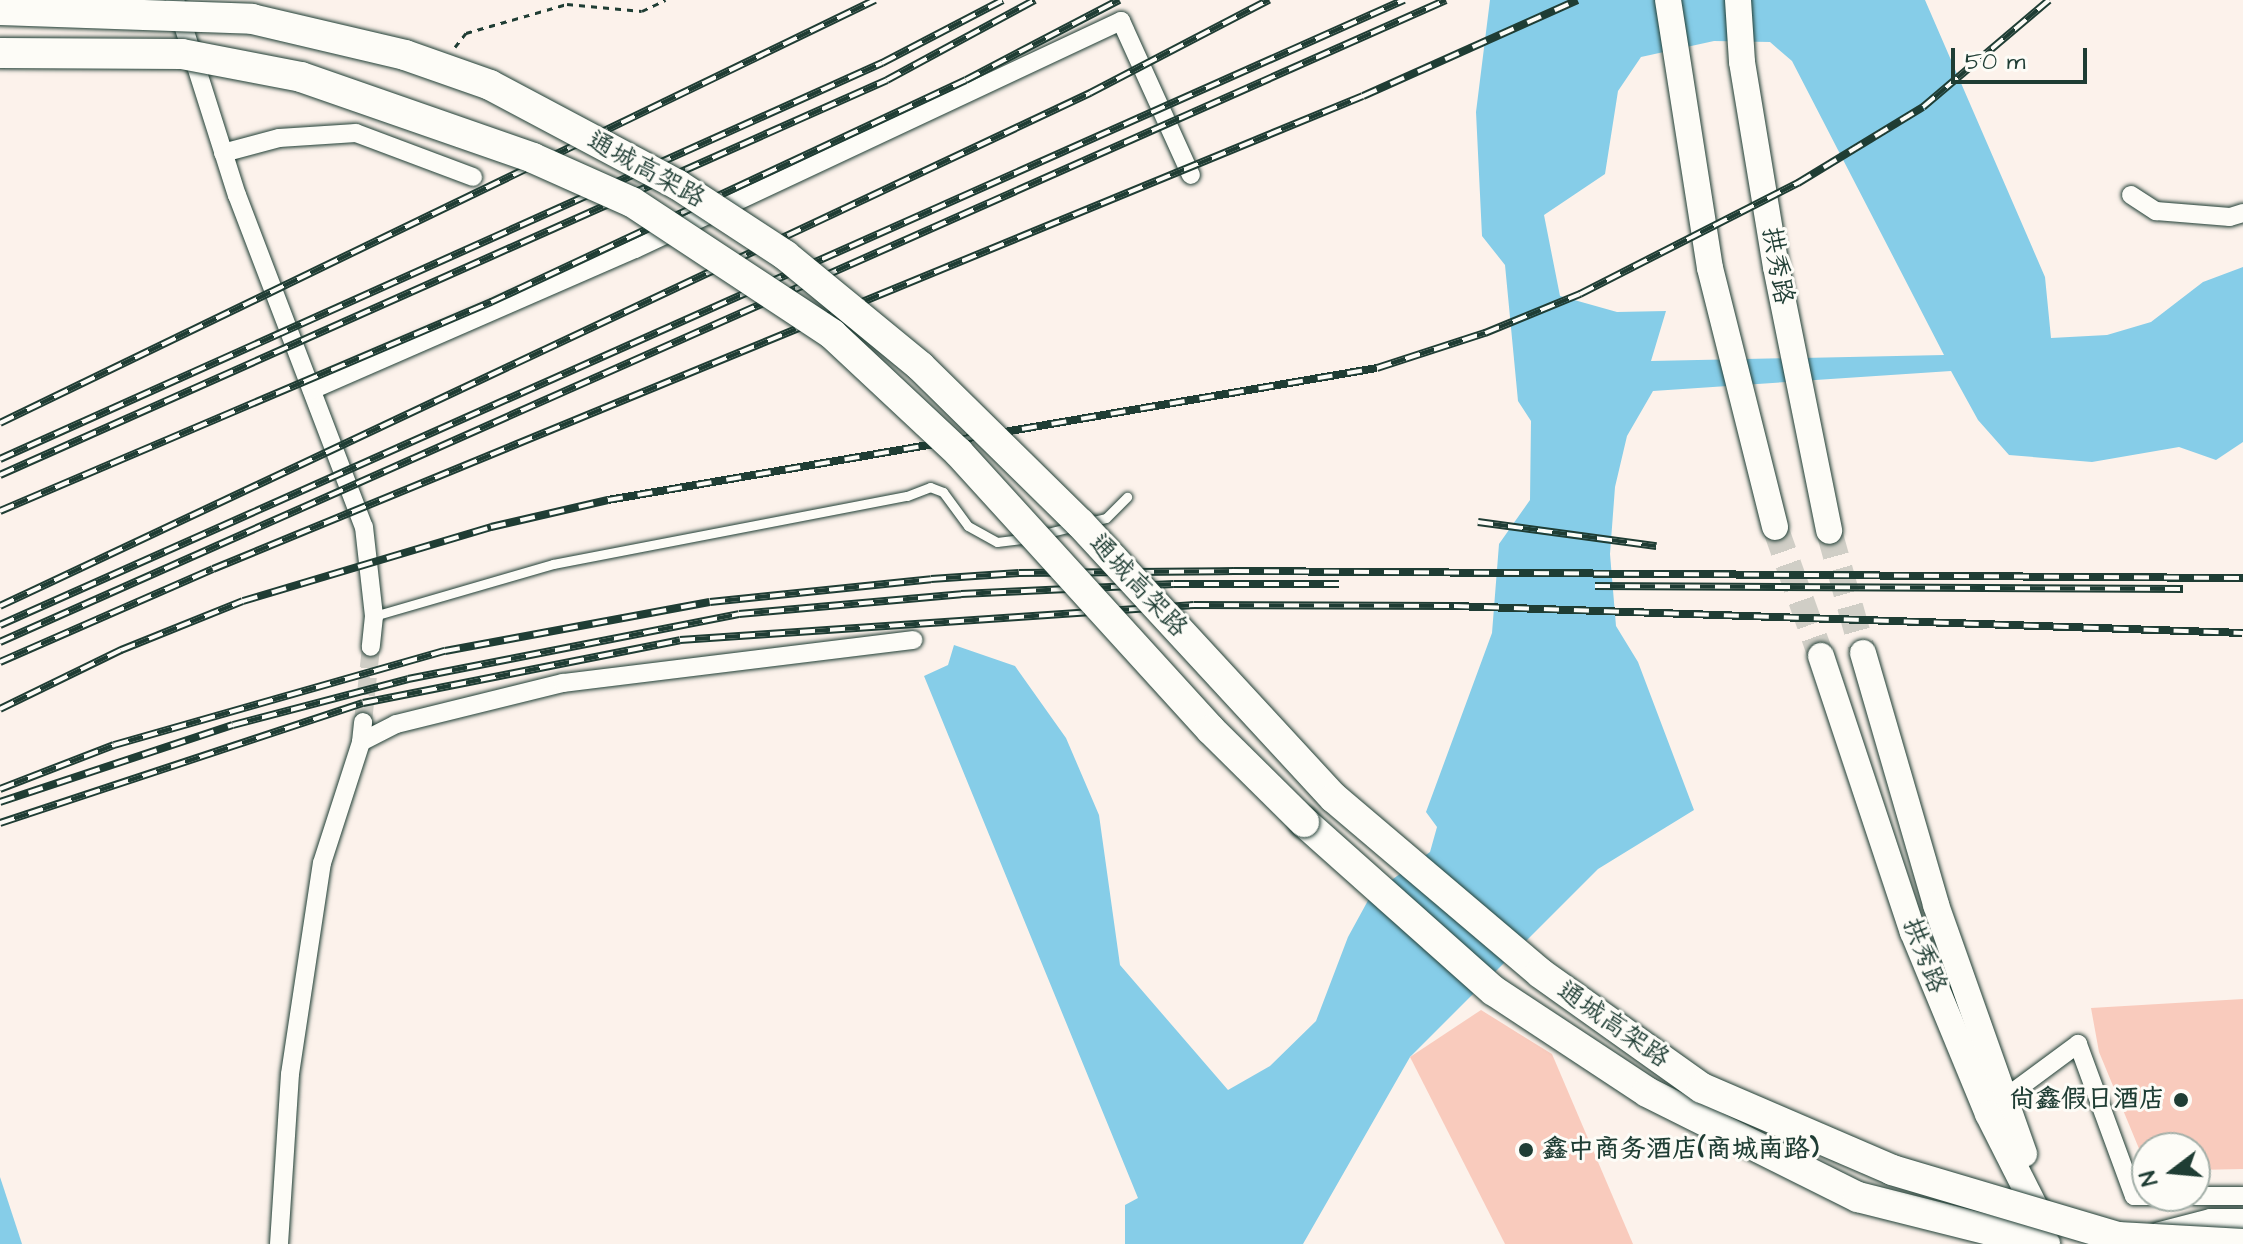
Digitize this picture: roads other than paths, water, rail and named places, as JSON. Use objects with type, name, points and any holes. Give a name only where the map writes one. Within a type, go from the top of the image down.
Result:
[{"type":"highway","name":"通城高架路","points":[[0,10],[252,19],[405,55],[490,85],[678,185],[785,255],[920,366],[1080,523],[1334,798],[1540,973],[1702,1088],[1892,1170],[2118,1237],[2243,1244]]},
{"type":"highway","name":"通城高架路","points":[[0,53],[182,54],[301,77],[533,158],[632,202],[832,334],[959,453],[1211,730],[1494,991],[1647,1092],[1858,1197],[2045,1244]]},
{"type":"main road","points":[[1668,0],[1675,72],[1710,268],[1775,527]]},
{"type":"main road","name":"拱秀路","points":[[1738,0],[1742,62],[1829,531]]},
{"type":"main road","name":"拱秀路","points":[[1863,653],[1936,905],[2055,1244]]},
{"type":"main road","name":"拱秀路","points":[[1821,656],[1913,932],[1988,1114],[2055,1244]]},
{"type":"main road","points":[[2126,1244],[2211,1222],[2243,1222]]},
{"type":"street","points":[[175,0],[223,153],[364,527],[374,616],[371,647]]},
{"type":"street","points":[[312,390],[635,249],[1121,21],[1191,175]]},
{"type":"street","points":[[223,153],[279,138],[356,133],[473,177]]},
{"type":"street","points":[[2131,195],[2156,211],[2230,217],[2243,213]]},
{"type":"street","points":[[361,742],[396,724],[563,683],[913,640]]},
{"type":"street","points":[[279,1244],[290,1074],[322,863],[361,742],[363,722]]},
{"type":"street","points":[[2005,1098],[2078,1044],[2131,1188]]},
{"type":"street","points":[[2211,1196],[2243,1196]]},
{"type":"lane","points":[[374,616],[553,564],[907,496],[930,487],[943,492],[968,526],[997,542],[1106,518],[1127,497]]},
{"type":"water","points":[[1490,0],[1925,0],[2045,277],[2051,338],[2107,335],[2151,322],[2203,282],[2243,267],[2243,442],[2216,460],[2179,447],[2092,462],[2009,455],[1978,420],[1951,371],[1653,391],[1627,436],[1615,487],[1610,554],[1616,626],[1638,662],[1694,810],[1598,869],[1410,1057],[1303,1244],[1125,1244],[1125,1205],[1138,1198],[924,676],[948,665],[954,645],[1015,666],[1066,738],[1099,815],[1120,965],[1228,1090],[1270,1066],[1316,1021],[1348,937],[1371,895],[1430,852],[1437,827],[1426,812],[1492,633],[1499,544],[1530,500],[1531,421],[1518,401],[1505,265],[1482,236],[1476,112]],"holes":[[[1714,41],[1770,42],[1792,61],[1944,355],[1651,361],[1666,311],[1617,312],[1560,296],[1544,215],[1605,174],[1618,91],[1641,57]]]},
{"type":"water","points":[[0,1177],[2,1183],[22,1244],[0,1244]]},
{"type":"tunnel","points":[[1775,527],[1821,656]]},
{"type":"tunnel","points":[[1829,531],[1863,653]]},
{"type":"tunnel","points":[[363,722],[371,647]]},
{"type":"railway","points":[[0,423],[875,0]]},
{"type":"railway","points":[[0,459],[882,63],[1003,0]]},
{"type":"railway","points":[[0,475],[887,80],[1035,0]]},
{"type":"railway","points":[[0,511],[491,302],[966,80],[1119,0]]},
{"type":"railway","points":[[0,606],[1090,93],[1269,0]]},
{"type":"railway","points":[[0,625],[1404,0]]},
{"type":"railway","points":[[0,642],[1446,0]]},
{"type":"railway","points":[[0,662],[213,569],[1363,96],[1578,0]]},
{"type":"railway","points":[[0,709],[121,650],[243,601],[491,527],[608,500],[1377,368],[1485,333],[1580,294],[1798,183],[1923,107],[2049,0]]},
{"type":"railway","points":[[1478,522],[1656,546]]},
{"type":"railway","points":[[0,789],[114,745],[445,651],[710,602],[931,579],[1019,573],[1234,571],[2243,578]]},
{"type":"railway","points":[[0,802],[233,725],[408,679],[739,614],[961,594],[1174,584],[1339,584]]},
{"type":"railway","points":[[1595,586],[2183,589]]},
{"type":"railway","points":[[0,823],[363,703],[680,640],[1194,605],[1454,606],[2243,633]]},
{"type":"place","name":"尚鑫假日酒店","points":[[2181,1100]]},
{"type":"place","name":"鑫中商务酒店(商城南路)","points":[[1526,1150]]}]
